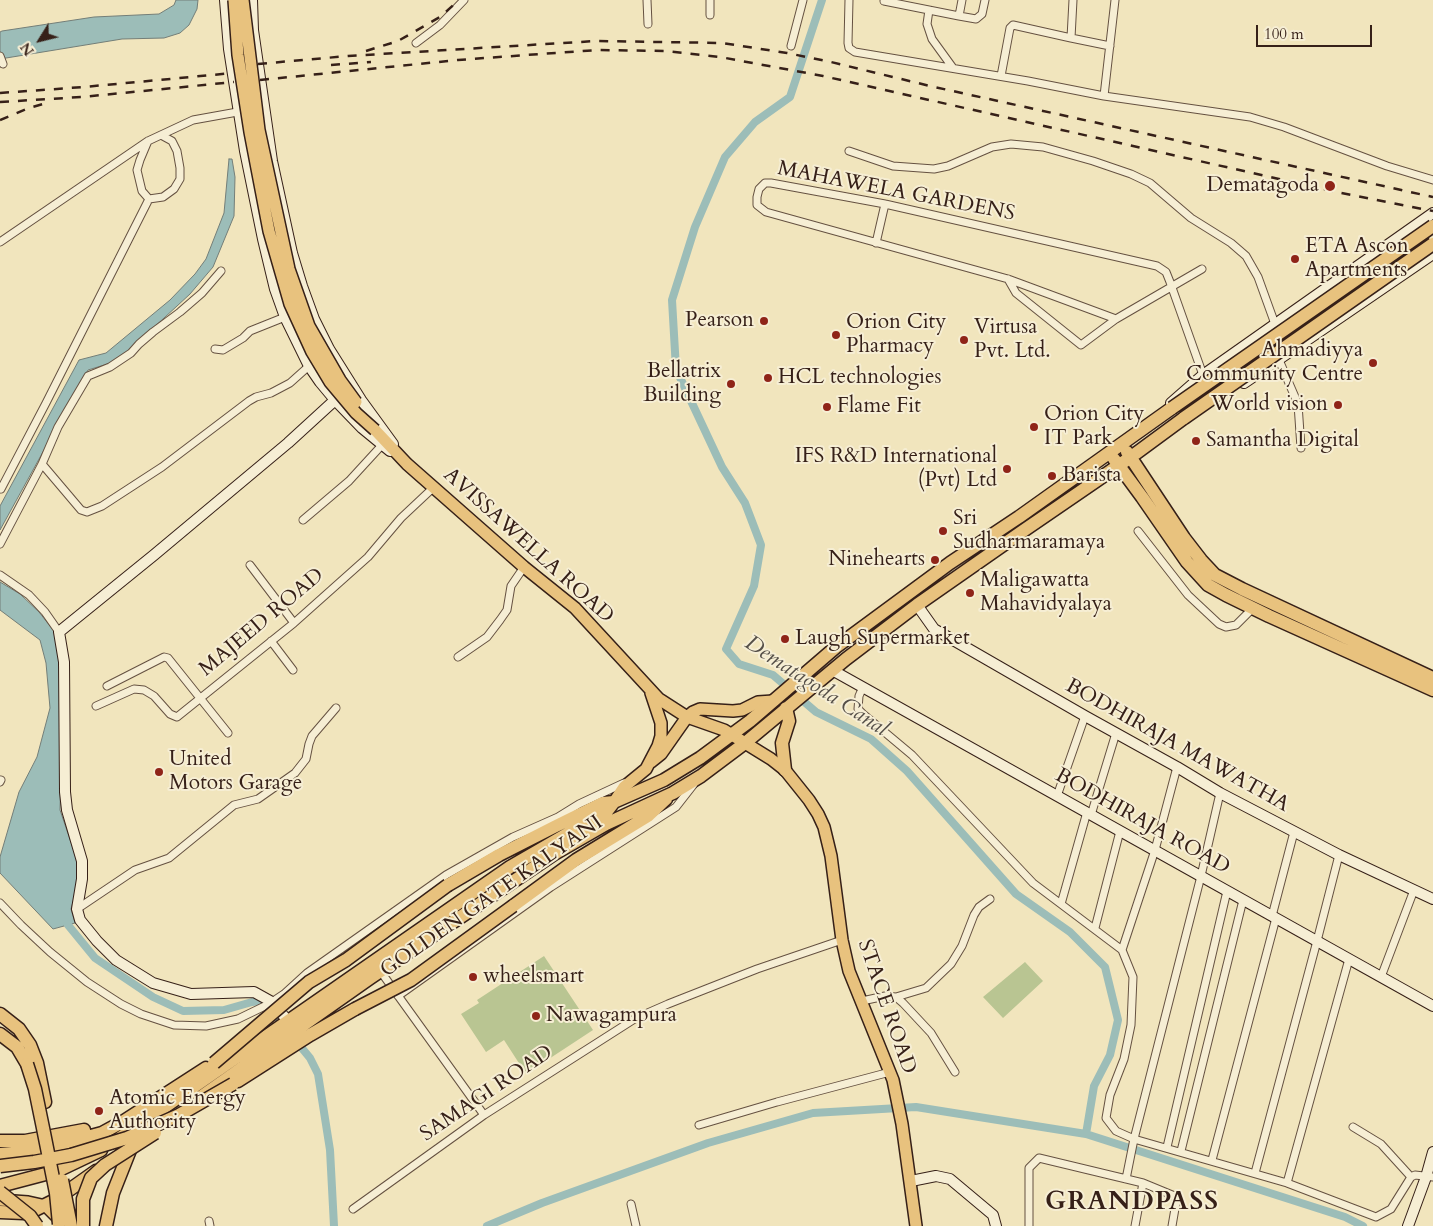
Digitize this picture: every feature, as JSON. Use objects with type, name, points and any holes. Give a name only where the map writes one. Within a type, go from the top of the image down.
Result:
[{"type":"highway","points":[[2,1213],[24,1213],[46,1206],[132,1145],[273,1039],[288,1021],[510,867],[607,811],[614,802],[677,773],[706,755],[836,647],[950,563],[1433,226]]},
{"type":"highway","points":[[0,1186],[36,1177],[72,1164],[112,1143],[273,1039],[305,1024],[554,854],[614,820],[673,792],[701,776],[745,743],[832,670],[917,605],[1119,466],[1184,418],[1433,244]]},
{"type":"highway","points":[[1121,444],[1184,538],[1215,575],[1433,678]]},
{"type":"highway","points":[[1110,453],[1199,577],[1220,592],[1252,608],[1433,690]]},
{"type":"highway","points":[[785,770],[782,743],[788,721],[788,707]]},
{"type":"highway","name":"GOLDEN GATE KALYANI","points":[[0,1166],[71,1155],[127,1138],[179,1115],[233,1084],[330,1023],[411,980],[576,860],[648,816],[673,792]]},
{"type":"highway","name":"GOLDEN GATE KALYANI","points":[[0,1154],[24,1152],[65,1144],[102,1133],[124,1122],[214,1063],[309,982],[346,960],[448,885],[499,855],[562,823],[603,803],[614,802]]},
{"type":"highway","points":[[0,1014],[19,1029],[34,1054],[71,1226]]},
{"type":"highway","points":[[0,1034],[17,1047],[31,1075],[56,1193],[60,1226]]},
{"type":"highway","points":[[83,1226],[82,1207],[85,1193],[97,1172],[140,1142],[233,1084]]},
{"type":"highway","points":[[0,1142],[49,1137],[124,1122]]},
{"type":"highway","points":[[106,1226],[113,1193],[132,1145]]},
{"type":"highway","points":[[0,1192],[30,1216],[38,1226]]},
{"type":"main road","points":[[234,0],[238,55],[250,132],[269,231],[290,304],[312,352],[330,382],[356,413],[375,430]]},
{"type":"main road","points":[[243,0],[259,130],[289,269],[309,326],[340,380],[375,430]]},
{"type":"main road","name":"AVISSAWELLA ROAD","points":[[375,430],[407,464],[524,567],[575,608],[649,688],[668,705],[687,717],[724,730],[745,743]]},
{"type":"main road","points":[[614,802],[620,791],[646,769],[658,746],[661,730],[657,710],[649,688]]},
{"type":"main road","points":[[651,762],[661,754],[687,717],[700,709],[742,710],[758,702],[776,698]]},
{"type":"main road","name":"STACE ROAD","points":[[745,743],[785,770],[809,800],[824,827],[831,856],[842,940],[849,971],[894,1085],[902,1124],[916,1226]]},
{"type":"main road","points":[[54,1226],[46,1206],[55,1184],[72,1164]]},
{"type":"main road","points":[[0,1200],[28,1202],[46,1206],[58,1216],[64,1226]]},
{"type":"main road","points":[[2,1213],[22,1217],[38,1226]]},
{"type":"street","points":[[225,0],[227,32],[239,112],[263,239],[284,317],[309,366],[335,400],[362,428],[407,464]]},
{"type":"street","points":[[252,0],[253,30],[272,161],[292,253],[302,286],[314,319],[345,375],[407,464]]},
{"type":"street","points":[[416,43],[440,25],[464,0]]},
{"type":"street","points":[[647,0],[648,24]]},
{"type":"street","points":[[710,0],[710,15]]},
{"type":"street","points":[[791,46],[803,0]]},
{"type":"street","points":[[849,0],[848,43],[849,48],[855,52],[1001,76],[1104,96],[1250,117],[1284,127],[1387,166],[1433,180]]},
{"type":"street","points":[[959,16],[962,0]]},
{"type":"street","points":[[884,2],[976,19],[982,14],[985,0]]},
{"type":"street","points":[[1071,38],[1073,0]]},
{"type":"street","points":[[1104,96],[1115,0]]},
{"type":"street","points":[[929,10],[926,24],[932,39],[953,68]]},
{"type":"street","points":[[1001,76],[1010,28],[1013,25],[1110,46]]},
{"type":"street","points":[[227,32],[253,30]]},
{"type":"street","points":[[0,56],[3,64]]},
{"type":"street","points":[[0,242],[148,141],[193,120],[264,108]]},
{"type":"street","points":[[149,199],[163,197],[174,189],[180,178],[177,151],[172,141],[161,135]]},
{"type":"street","points":[[148,141],[137,170],[142,191],[149,199]]},
{"type":"street","points":[[849,152],[893,166],[934,169],[948,166],[992,147],[1011,144],[1042,147],[1131,174],[1150,183],[1191,218],[1246,256],[1258,277],[1275,324]]},
{"type":"street","name":"MAHAWELA GARDENS","points":[[1116,319],[1008,279],[766,212],[757,205],[756,197],[759,189],[765,183],[771,183],[885,204],[1157,266],[1166,272],[1204,375]]},
{"type":"street","points":[[0,488],[46,403],[149,199]]},
{"type":"street","points":[[876,243],[885,204]]},
{"type":"street","points":[[1132,436],[1204,375],[1433,213]]},
{"type":"street","points":[[1146,446],[1185,423],[1433,254]]},
{"type":"street","points":[[1353,268],[1365,271],[1375,280],[1376,286],[1372,297]]},
{"type":"street","points":[[1008,279],[1016,293],[1081,345],[1116,319],[1202,269]]},
{"type":"street","points":[[0,544],[42,464],[58,427],[88,376],[110,367],[126,357],[153,332],[202,293],[221,271]]},
{"type":"street","points":[[215,349],[223,350],[256,328],[284,317]]},
{"type":"street","points":[[1279,360],[1298,404],[1301,448]]},
{"type":"street","points":[[42,464],[81,510],[87,512],[102,506],[162,466],[256,397],[272,393],[290,383],[309,366]]},
{"type":"street","points":[[60,632],[169,543],[335,400]]},
{"type":"street","points":[[303,520],[349,481],[382,445]]},
{"type":"street","name":"MAJEED ROAD","points":[[96,706],[134,689],[144,690],[154,696],[170,714],[177,717],[294,623],[368,557],[401,518],[434,488]]},
{"type":"street","points":[[1138,531],[1188,596],[1219,624],[1226,627],[1236,626],[1252,608]]},
{"type":"street","points":[[250,565],[294,623]]},
{"type":"street","points":[[458,657],[487,637],[500,620],[507,610],[511,586],[524,567]]},
{"type":"street","points":[[0,575],[29,595],[60,632],[64,662],[65,792],[67,810],[82,861],[82,879],[77,909],[80,920],[116,960],[153,983],[191,994],[254,992],[270,1003],[288,1021]]},
{"type":"street","name":"BODHIRAJA MAWATHA","points":[[917,605],[934,629],[1116,734],[1220,793],[1338,855],[1433,899]]},
{"type":"street","points":[[271,641],[293,670]]},
{"type":"street","points":[[107,686],[164,657],[168,658],[228,733]]},
{"type":"street","name":"BODHIRAJA ROAD","points":[[832,670],[1433,1006]]},
{"type":"street","points":[[863,687],[859,696],[858,709],[912,755],[1033,882],[1122,950],[1133,977],[1131,1025],[1124,1059],[1110,1095],[1106,1118],[1116,1131],[1134,1139],[1255,1172],[1376,1217],[1391,1209],[1411,1177],[1415,1175],[1429,1177]]},
{"type":"street","points":[[77,909],[135,870],[147,864],[169,858],[234,805],[258,799],[295,773],[306,759],[308,744],[312,736],[336,708]]},
{"type":"street","points":[[1057,796],[1085,716]]},
{"type":"street","points":[[1061,904],[1116,734]]},
{"type":"street","points":[[1122,950],[1155,850],[1177,767]]},
{"type":"street","points":[[0,903],[50,952],[87,982],[141,1014],[174,1025],[206,1026],[238,1019],[270,1003],[284,994],[315,967],[446,875],[513,837],[558,817],[579,804],[638,776]]},
{"type":"street","points":[[398,996],[551,888],[676,807],[701,776]]},
{"type":"street","points":[[1126,1179],[1134,1139],[1201,876],[1220,793]]},
{"type":"street","points":[[1095,928],[1120,831]]},
{"type":"street","points":[[1212,1160],[1294,832]]},
{"type":"street","points":[[1255,1172],[1338,855]]},
{"type":"street","points":[[1381,977],[1414,890]]},
{"type":"street","points":[[1167,1147],[1227,891]]},
{"type":"street","points":[[862,1001],[885,996],[896,997],[926,988],[951,964],[962,946],[974,915],[979,907],[990,899]]},
{"type":"street","points":[[1181,1151],[1243,900]]},
{"type":"street","name":"SAMAGI ROAD","points":[[353,1209],[484,1115],[615,1030],[650,1011],[757,969],[842,940]]},
{"type":"street","points":[[1287,1183],[1349,959]]},
{"type":"street","points":[[381,972],[484,1115]]},
{"type":"street","points":[[896,997],[931,1033],[955,1072]]},
{"type":"street","points":[[699,1125],[890,1072]]},
{"type":"street","points":[[1353,1127],[1381,1144],[1411,1177]]},
{"type":"street","points":[[1408,1226],[1429,1177],[1433,1152]]},
{"type":"street","points":[[1029,1226],[1029,1168],[1039,1158],[1142,1183],[1177,1197],[1172,1226]]},
{"type":"street","points":[[910,1181],[936,1176],[950,1178],[993,1215],[996,1226]]},
{"type":"street","points":[[1135,1226],[1142,1183]]},
{"type":"street","points":[[631,1204],[636,1226]]},
{"type":"green space","name":"Nawagampura","points":[[544,956],[593,1030],[526,1074],[504,1040],[486,1052],[461,1014],[479,1003],[477,1000]]},
{"type":"green space","points":[[1025,962],[1043,981],[1003,1018],[983,997]]},
{"type":"water","points":[[176,0],[198,0],[197,9],[189,25],[180,33],[164,38],[122,39],[0,59],[0,32],[2,31],[94,17],[159,14],[174,5]]},
{"type":"water","points":[[229,159],[232,159],[235,177],[234,216],[213,267],[190,294],[125,354],[114,362],[88,370],[0,530],[0,506],[79,360],[106,353],[170,300],[195,274],[206,259],[224,213]]},
{"type":"water","points":[[0,582],[20,594],[39,612],[57,635],[63,710],[60,810],[76,857],[79,880],[71,909],[75,923],[53,929],[0,873],[0,857],[19,792],[37,757],[50,708],[46,663],[40,640],[0,610]]},
{"type":"waterway","name":"Dematagoda Canal","points":[[822,0],[790,97],[755,122],[725,157],[695,227],[672,300],[676,369],[722,467],[745,503],[761,545],[754,586],[726,649],[739,664],[773,675],[816,712],[871,739],[907,771],[1016,894],[1070,932],[1105,967],[1118,1020],[1110,1055],[1094,1086],[1086,1134]]},
{"type":"waterway","points":[[68,925],[95,958],[153,997],[183,1011],[224,1010],[263,1001],[284,1026]]},
{"type":"waterway","points":[[296,1041],[310,1058],[318,1074],[330,1150],[334,1226]]},
{"type":"waterway","points":[[487,1226],[542,1203],[708,1143],[813,1113],[916,1107],[1086,1134],[1345,1217],[1363,1226]]},
{"type":"railway","points":[[366,51],[398,41],[440,17],[459,0]]},
{"type":"railway","points":[[258,64],[348,56],[596,41],[722,43],[831,62],[930,86],[1433,197]]},
{"type":"railway","points":[[260,80],[458,60],[597,50],[666,51],[720,57],[823,76],[1341,193],[1433,211]]},
{"type":"railway","points":[[331,65],[371,62]]},
{"type":"railway","points":[[0,93],[233,73]]},
{"type":"railway","points":[[0,102],[82,97],[234,82]]},
{"type":"railway","points":[[0,120],[43,104]]},
{"type":"place","name":"Dematagoda","points":[[1330,186]]},
{"type":"place","name":"ETA Ascon Apartments","points":[[1295,259]]},
{"type":"place","name":"Pearson","points":[[764,321]]},
{"type":"place","name":"Orion City Pharmacy","points":[[836,335]]},
{"type":"place","name":"Virtusa Pvt. Ltd.","points":[[964,340]]},
{"type":"place","name":"Ahmadiyya Community Centre","points":[[1373,363]]},
{"type":"place","name":"HCL technologies","points":[[768,378]]},
{"type":"place","name":"Bellatrix Building","points":[[731,384]]},
{"type":"place","name":"World vision","points":[[1338,405]]},
{"type":"place","name":"Flame Fit","points":[[827,407]]},
{"type":"place","name":"Orion City IT Park","points":[[1034,427]]},
{"type":"place","name":"Samantha Digital","points":[[1196,441]]},
{"type":"place","name":"IFS R&D International (Pvt) Ltd","points":[[1007,469]]},
{"type":"place","name":"Barista","points":[[1052,476]]},
{"type":"place","name":"Sri Sudharmaramaya","points":[[943,531]]},
{"type":"place","name":"Ninehearts","points":[[935,560]]},
{"type":"place","name":"Maligawatta Mahavidyalaya","points":[[970,593]]},
{"type":"place","name":"Laugh Supermarket","points":[[785,639]]},
{"type":"place","name":"United Motors Garage","points":[[159,772]]},
{"type":"place","name":"wheelsmart","points":[[473,977]]},
{"type":"place","name":"Nawagampura","points":[[536,1016]]},
{"type":"place","name":"Atomic Energy Authority","points":[[99,1111]]},
{"type":"district","name":"GRANDPASS","points":[[1132,1203]]}]
